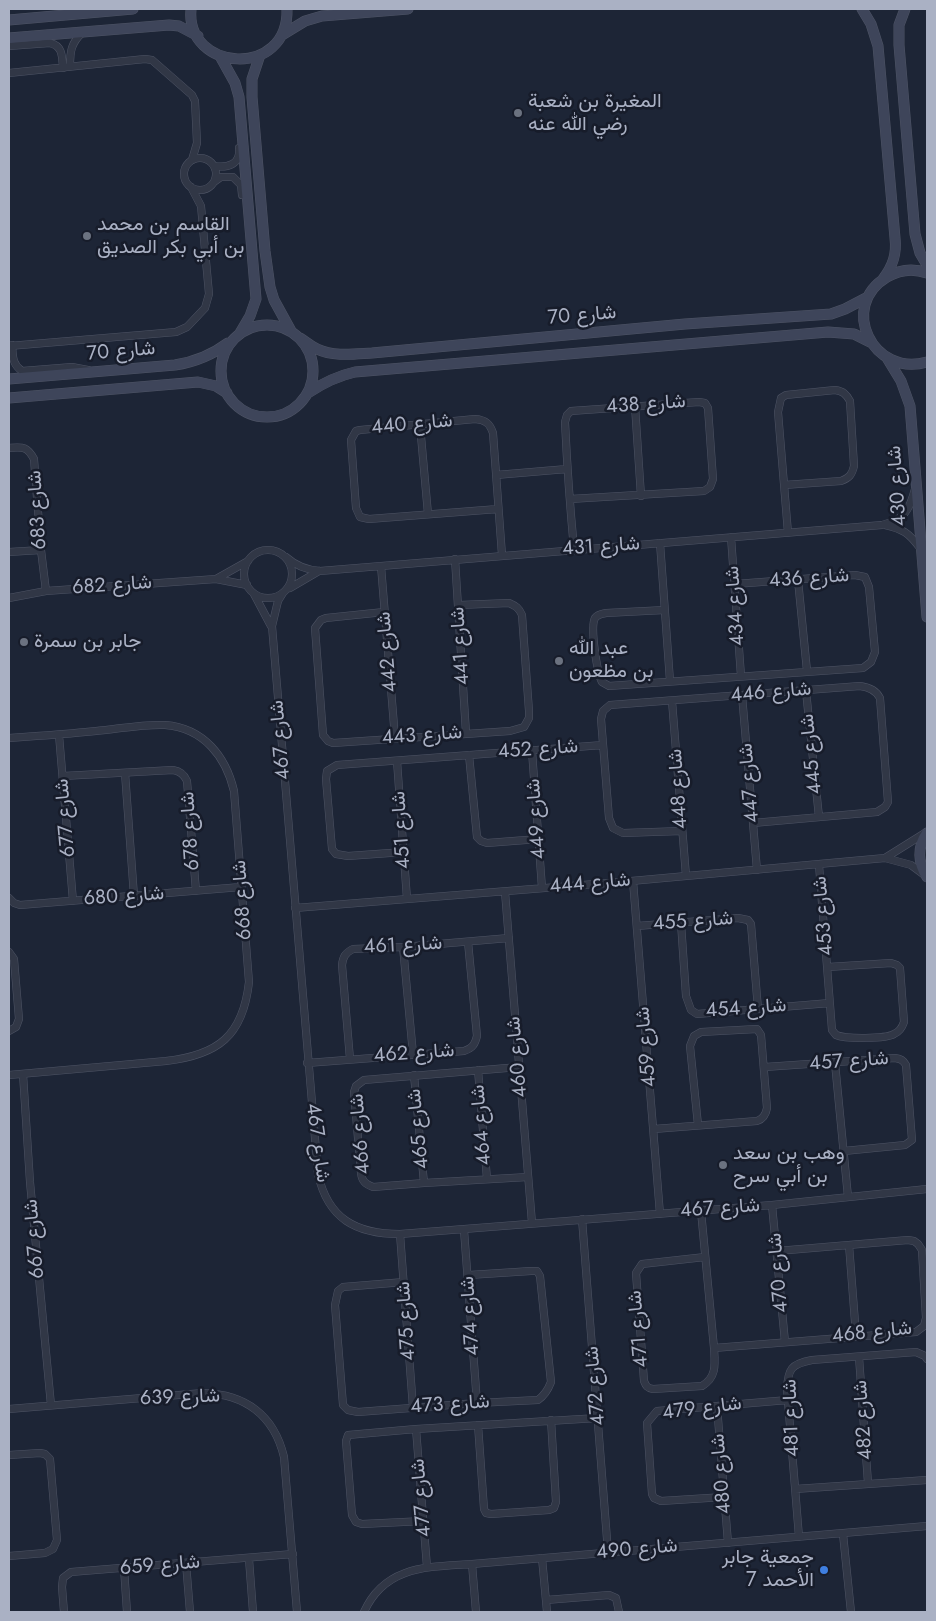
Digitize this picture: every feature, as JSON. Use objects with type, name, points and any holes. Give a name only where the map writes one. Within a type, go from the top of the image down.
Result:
[{"type":"main road","points":[[9,20],[133,9]]},
{"type":"main road","points":[[191,9],[193,25],[198,36],[208,48],[220,56],[236,60],[260,55],[268,50],[281,35],[305,21],[322,16],[408,9]]},
{"type":"main road","points":[[281,35],[287,20],[288,9]]},
{"type":"main road","points":[[862,9],[871,24],[878,46],[896,238],[893,264],[883,279]]},
{"type":"main road","points":[[904,9],[899,26],[899,45],[915,234],[920,253],[927,266]]},
{"type":"main road","points":[[9,38],[169,25],[179,26],[198,36]]},
{"type":"main road","points":[[260,55],[252,79],[252,97],[265,251],[270,287],[274,300],[309,350],[313,364],[313,379],[308,393],[300,404],[288,412],[267,417],[253,415],[241,409],[226,393],[222,383],[222,361],[231,341],[240,333],[252,327],[265,324],[279,326],[296,334]]},
{"type":"main road","points":[[220,56],[235,82],[239,97],[256,299],[250,316],[240,333]]},
{"type":"main road","points":[[872,343],[866,331],[864,317],[868,297],[874,287],[890,275],[906,270],[927,273]]},
{"type":"main road","name":"شارع 70","points":[[296,334],[317,349],[326,352],[343,354],[372,353],[676,325],[831,314],[868,297]]},
{"type":"main road","name":"شارع 70","points":[[308,393],[340,375],[365,371],[828,332],[854,334],[872,343]]},
{"type":"main road","name":"شارع 70","points":[[9,379],[190,363],[205,358],[231,341]]},
{"type":"main road","name":"شارع 430","points":[[872,343],[886,358],[901,381],[910,406],[927,617]]},
{"type":"main road","points":[[886,358],[912,365],[927,362]]},
{"type":"main road","name":"شارع 70","points":[[9,398],[198,382],[216,386],[226,393]]},
{"type":"main road","points":[[927,832],[920,845],[919,853],[920,861],[927,876]]},
{"type":"street","points":[[67,67],[73,42],[83,32]]},
{"type":"street","points":[[9,46],[55,44],[60,49],[67,67]]},
{"type":"street","points":[[9,73],[145,59],[152,60],[192,95],[195,101],[197,143],[192,160],[184,171],[185,180],[201,206],[209,297],[205,308],[187,327],[176,332],[10,346],[13,362],[22,371],[72,367],[96,372]]},
{"type":"street","points":[[197,143],[206,160],[214,166],[229,166],[236,161],[240,153],[237,129],[242,118]]},
{"type":"street","points":[[192,160],[206,160]]},
{"type":"street","points":[[214,166],[216,174],[214,182]]},
{"type":"street","points":[[191,187],[199,190],[207,188],[225,176],[233,177],[242,185],[244,208],[249,217]]},
{"type":"street","points":[[201,206],[207,188]]},
{"type":"street","points":[[784,485],[841,481],[852,474],[854,466],[850,401],[841,391],[786,395],[781,398],[778,412],[784,485],[788,533]]},
{"type":"street","name":"شارع 438","points":[[570,499],[704,491],[710,487],[713,480],[708,408],[705,403],[571,411],[567,415],[564,422],[568,469],[570,499],[574,549]]},
{"type":"street","points":[[635,406],[641,496]]},
{"type":"street","name":"شارع 440","points":[[498,509],[364,519],[360,517],[356,508],[350,440],[360,430],[475,419],[482,419],[487,422],[493,433],[502,555]]},
{"type":"street","points":[[420,425],[428,514]]},
{"type":"street","name":"شارع 683","points":[[9,448],[22,447],[30,451],[34,459],[46,591]]},
{"type":"street","points":[[496,475],[568,469]]},
{"type":"street","name":"شارع 431","points":[[286,557],[298,566],[320,571],[882,525],[898,520],[904,515],[910,507],[916,488]]},
{"type":"street","name":"شارع 431","points":[[882,525],[902,529],[913,538],[921,549]]},
{"type":"street","name":"شارع 434","points":[[732,537],[741,676]]},
{"type":"street","points":[[660,543],[670,681]]},
{"type":"street","points":[[9,552],[41,550]]},
{"type":"street","points":[[270,550],[279,552],[286,557],[291,565],[293,574],[291,583],[284,592],[272,598],[253,593],[247,585],[244,573],[248,561],[262,551],[270,550]]},
{"type":"street","name":"شارع 441","points":[[455,559],[466,733]]},
{"type":"street","name":"شارع 682","points":[[216,579],[248,561]]},
{"type":"street","name":"شارع 442","points":[[381,566],[395,738]]},
{"type":"street","name":"شارع 431","points":[[284,592],[297,582],[320,571]]},
{"type":"street","name":"شارع 436","points":[[665,610],[599,614],[595,619],[593,631],[599,675],[602,682],[609,686],[864,668],[871,662],[875,652],[869,587],[865,577],[855,575],[735,584]]},
{"type":"street","name":"شارع 682","points":[[9,598],[46,591],[216,579],[247,585]]},
{"type":"street","points":[[798,580],[806,671]]},
{"type":"street","name":"شارع 467","points":[[284,592],[278,601],[272,626],[307,1063],[318,1174],[320,1186],[332,1210],[354,1227],[373,1232],[400,1234],[701,1211],[926,1190]]},
{"type":"street","name":"شارع 467","points":[[253,593],[272,626]]},
{"type":"street","name":"شارع 443","points":[[384,612],[326,618],[321,620],[315,628],[323,736],[328,741],[333,743],[515,730],[524,727],[529,711],[522,615],[520,610],[509,603],[459,605]]},
{"type":"street","name":"شارع 446","points":[[682,831],[622,833],[613,828],[609,818],[601,719],[606,708],[610,706],[860,686],[868,687],[874,691],[880,698],[888,802],[885,807],[878,812],[753,823]]},
{"type":"street","name":"شارع 445","points":[[806,690],[819,817]]},
{"type":"street","name":"شارع 447","points":[[742,695],[757,870]]},
{"type":"street","name":"شارع 448","points":[[672,701],[686,876]]},
{"type":"street","name":"شارع 668","points":[[9,738],[166,725],[193,733],[204,739],[222,759],[233,784],[249,982],[244,1012],[236,1028],[227,1038],[202,1054],[186,1059],[9,1075]]},
{"type":"street","name":"شارع 677","points":[[59,735],[73,901]]},
{"type":"street","name":"شارع 452","points":[[404,852],[348,856],[336,854],[332,848],[326,779],[327,771],[337,765],[603,745]]},
{"type":"street","name":"شارع 449","points":[[532,750],[542,888]]},
{"type":"street","points":[[469,755],[477,837],[487,842],[539,839]]},
{"type":"street","name":"شارع 451","points":[[397,761],[407,900]]},
{"type":"street","name":"شارع 678","points":[[63,776],[173,770],[177,770],[185,775],[187,780],[196,891]]},
{"type":"street","points":[[125,773],[134,896]]},
{"type":"street","name":"شارع 444","points":[[885,858],[927,832]]},
{"type":"street","name":"شارع 444","points":[[295,908],[505,892],[885,858],[911,865],[927,876]]},
{"type":"street","name":"شارع 453","points":[[820,865],[832,1030],[841,1038],[890,1036],[898,1032],[904,1022],[900,968],[897,965],[891,963],[828,967]]},
{"type":"street","name":"شارع 459","points":[[633,881],[660,1214]]},
{"type":"street","name":"شارع 680","points":[[9,898],[14,903],[20,905],[242,887]]},
{"type":"street","name":"شارع 460","points":[[505,892],[532,1223]]},
{"type":"street","name":"شارع 455","points":[[637,926],[738,918],[748,920],[751,924],[758,1008]]},
{"type":"street","name":"شارع 454","points":[[681,923],[686,996],[691,1010],[697,1014],[830,1003]]},
{"type":"street","name":"شارع 461","points":[[350,1059],[342,965],[344,954],[353,949],[403,947],[509,938]]},
{"type":"street","name":"شارع 462","points":[[307,1063],[464,1051],[474,1046],[477,1036],[468,942]]},
{"type":"street","points":[[403,947],[414,1054]]},
{"type":"street","points":[[9,952],[14,959],[19,1019],[16,1027],[9,1031]]},
{"type":"street","points":[[654,1129],[761,1120],[767,1108],[761,1035],[758,1029],[701,1032],[694,1036],[690,1046],[698,1125]]},
{"type":"street","name":"شارع 457","points":[[764,1067],[895,1058],[900,1059],[906,1065],[912,1140],[905,1145],[844,1151]]},
{"type":"street","points":[[835,1063],[848,1197]]},
{"type":"street","name":"شارع 466","points":[[519,1067],[364,1080],[356,1086],[354,1092],[361,1173],[362,1180],[367,1185],[373,1187],[528,1177]]},
{"type":"street","name":"شارع 464","points":[[478,1070],[487,1179]]},
{"type":"street","name":"شارع 667","points":[[24,1074],[30,1182],[51,1405]]},
{"type":"street","name":"شارع 465","points":[[414,1075],[424,1183]]},
{"type":"street","name":"شارع 470","points":[[772,1205],[785,1342]]},
{"type":"street","name":"شارع 471","points":[[701,1211],[714,1348],[715,1365],[713,1376],[702,1386],[653,1390],[646,1386],[644,1381],[635,1277],[637,1269],[642,1264],[705,1257]]},
{"type":"street","name":"شارع 472","points":[[582,1220],[608,1552]]},
{"type":"street","name":"شارع 474","points":[[464,1230],[469,1275],[477,1403]]},
{"type":"street","name":"شارع 475","points":[[400,1234],[413,1408]]},
{"type":"street","name":"شارع 468","points":[[714,1348],[916,1332],[924,1326],[926,1318],[922,1250],[914,1241],[777,1251]]},
{"type":"street","points":[[849,1245],[856,1336]]},
{"type":"street","name":"شارع 473","points":[[404,1282],[343,1288],[338,1291],[336,1314],[343,1405],[348,1410],[358,1412],[538,1400],[549,1389],[550,1382],[540,1276],[536,1271],[531,1270],[469,1275]]},
{"type":"street","name":"شارع 481","points":[[799,1537],[786,1389],[788,1375],[792,1368],[802,1362],[812,1360],[916,1352],[927,1359]]},
{"type":"street","name":"شارع 482","points":[[859,1357],[868,1483]]},
{"type":"street","name":"شارع 639","points":[[9,1409],[203,1393],[230,1396],[245,1402],[266,1418],[275,1430],[281,1444],[284,1457],[297,1612]]},
{"type":"street","name":"شارع 479","points":[[724,1497],[661,1501],[654,1498],[652,1494],[647,1423],[650,1418],[656,1411],[788,1400]]},
{"type":"street","name":"شارع 480","points":[[717,1406],[728,1542]]},
{"type":"street","points":[[424,1521],[362,1524],[356,1522],[352,1515],[346,1441],[348,1435],[598,1418]]},
{"type":"street","points":[[478,1425],[484,1509],[486,1513],[491,1514],[549,1510],[554,1508],[556,1502],[551,1420]]},
{"type":"street","name":"شارع 477","points":[[416,1429],[427,1567]]},
{"type":"street","points":[[9,1455],[40,1453],[45,1454],[50,1459],[57,1540],[53,1549],[45,1553],[9,1556]]},
{"type":"street","points":[[795,1489],[927,1480]]},
{"type":"street","name":"شارع 490","points":[[364,1612],[375,1594],[394,1578],[407,1572],[427,1567],[927,1526]]},
{"type":"street","points":[[843,1534],[851,1612]]},
{"type":"street","name":"شارع 659","points":[[64,1612],[63,1578],[72,1572],[293,1554]]},
{"type":"street","points":[[542,1558],[547,1612]]},
{"type":"street","points":[[249,1559],[253,1612]]},
{"type":"street","points":[[186,1563],[190,1612]]},
{"type":"street","points":[[472,1564],[476,1612]]},
{"type":"street","points":[[124,1568],[127,1612]]},
{"type":"street","points":[[546,1600],[609,1595],[616,1598],[619,1612]]},
{"type":"place","name":"المغيرة بن شعبة رضي الله عنه","points":[[518,113]]},
{"type":"place","name":"القاسم بن محمد بن أبي بكر الصديق","points":[[87,236]]},
{"type":"place","name":"جابر بن سمرة","points":[[24,642]]},
{"type":"place","name":"عبد الله بن مظعون","points":[[559,661]]},
{"type":"place","name":"وهب بن سعد بن أبي سرح","points":[[723,1165]]},
{"type":"place","name":"جمعية جابر الأحمد 7","points":[[824,1570]]}]
